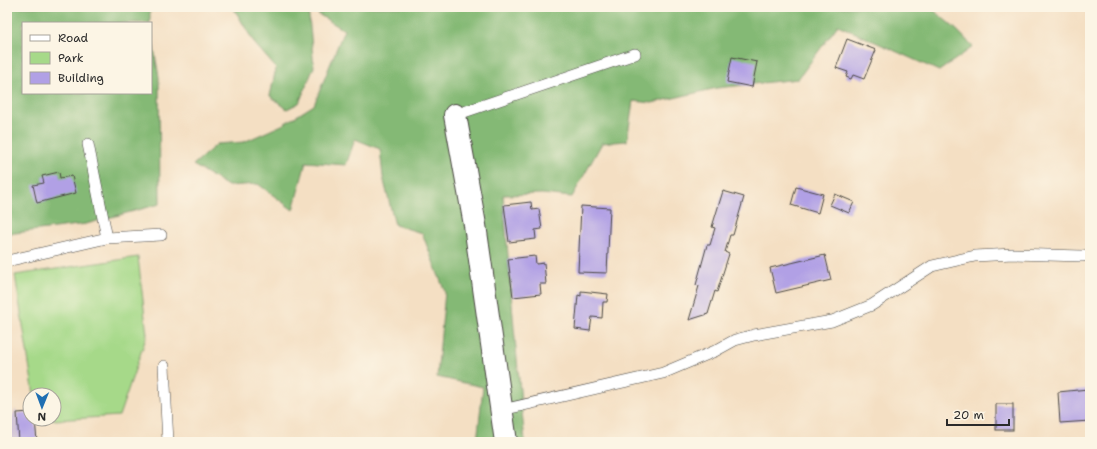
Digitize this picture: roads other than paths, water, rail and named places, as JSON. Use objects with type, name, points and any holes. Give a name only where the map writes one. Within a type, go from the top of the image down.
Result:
[{"type":"street","points":[[454,115],[475,225],[506,442]]},
{"type":"lane","points":[[454,115],[635,54]]},
{"type":"lane","points":[[88,144],[107,238]]},
{"type":"lane","points":[[7,261],[107,238],[161,235]]},
{"type":"lane","points":[[502,410],[663,373],[715,351],[735,340],[832,320],[872,305],[932,266],[975,256],[1013,254],[1090,255]]},
{"type":"lane","points":[[164,366],[168,442]]}]
